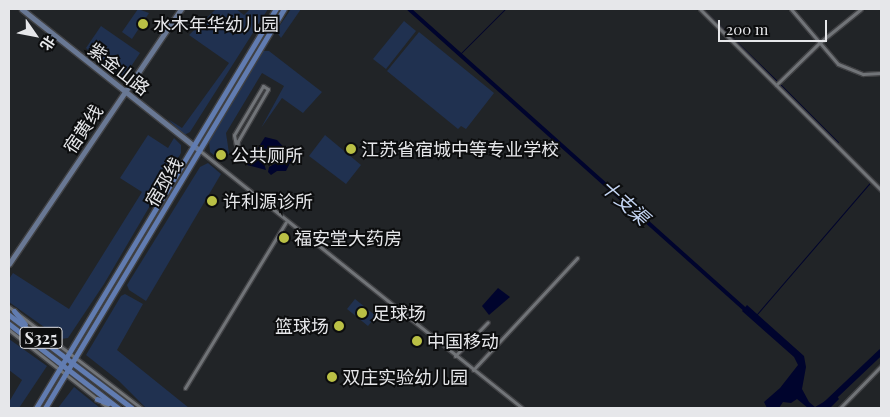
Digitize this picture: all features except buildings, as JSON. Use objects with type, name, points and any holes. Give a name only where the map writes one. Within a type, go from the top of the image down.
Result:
[{"type":"main road","name":"紫金山路","points":[[22,9],[199,150]]},
{"type":"main road","name":"宿黄线","points":[[9,264],[182,9]]},
{"type":"main road","name":"宿邳线","points":[[36,408],[276,9]]},
{"type":"main road","name":"宿邳线","points":[[45,408],[284,9]]},
{"type":"main road","points":[[14,311],[30,330]]},
{"type":"main road","name":"S325","points":[[9,315],[74,358]]},
{"type":"main road","points":[[9,324],[113,407]]},
{"type":"main road","points":[[74,358],[132,408]]},
{"type":"main road","points":[[97,399],[113,407]]},
{"type":"street","points":[[700,9],[778,84],[881,190]]},
{"type":"street","points":[[791,9],[819,43],[844,68],[863,74],[881,73]]},
{"type":"street","points":[[778,84],[819,43],[858,10]]},
{"type":"street","points":[[236,150],[238,141],[268,89],[262,86],[234,135],[236,155]]},
{"type":"street","points":[[199,150],[286,222],[522,408]]},
{"type":"street","points":[[184,388],[286,222]]},
{"type":"street","points":[[473,370],[577,258]]},
{"type":"street","points":[[9,307],[68,354]]},
{"type":"street","points":[[455,356],[488,322]]},
{"type":"street","points":[[9,330],[61,366]]},
{"type":"street","points":[[74,358],[140,408]]},
{"type":"street","points":[[840,408],[881,366]]},
{"type":"street","points":[[67,371],[97,399]]},
{"type":"shaded area","points":[[138,9],[149,13],[132,39],[122,32]]},
{"type":"shaded area","points":[[216,9],[236,9],[244,15],[250,9],[268,9],[190,132],[184,135],[168,119],[182,128],[229,63],[189,35]]},
{"type":"shaded area","points":[[291,9],[301,9],[281,38],[276,31]]},
{"type":"shaded area","points":[[404,21],[416,31],[386,69],[373,59]]},
{"type":"shaded area","points":[[101,26],[140,53],[122,80],[86,48]]},
{"type":"shaded area","points":[[419,32],[494,93],[466,129],[461,126],[458,129],[387,71]]},
{"type":"shaded area","points":[[263,51],[269,51],[322,92],[303,113],[282,98],[261,128],[284,86],[262,73],[226,133],[229,153],[223,162],[210,152],[209,141]]},
{"type":"shaded area","points":[[148,135],[168,148],[174,138],[181,145],[181,153],[104,284],[68,338],[61,339],[9,302],[9,279],[13,273],[69,309],[142,192],[120,178]]},
{"type":"shaded area","points":[[325,135],[361,165],[346,184],[309,156]]},
{"type":"shaded area","points":[[265,137],[277,140],[293,157],[286,171],[277,171],[271,175],[268,172],[269,167],[276,163],[277,153],[272,149],[262,157],[266,170],[247,165]]},
{"type":"shaded area","points":[[208,163],[221,174],[146,301],[129,290],[127,285],[200,167]]},
{"type":"shaded area","points":[[498,288],[510,297],[489,315],[482,306]]},
{"type":"shaded area","points":[[125,294],[143,304],[117,350],[189,408],[146,408],[119,381],[86,355],[121,296]]},
{"type":"shaded area","name":"足球场","points":[[355,299],[376,316],[368,326],[347,309]]},
{"type":"shaded area","points":[[747,305],[804,356],[806,367],[802,389],[809,402],[815,407],[836,395],[839,399],[830,408],[808,408],[797,399],[791,403],[783,402],[779,408],[767,408],[764,402],[780,388],[798,365],[794,357],[742,311]]},
{"type":"shaded area","points":[[9,339],[47,366],[19,408],[9,408],[9,402],[22,380],[9,370]]},
{"type":"shaded area","points":[[74,387],[100,408],[58,408]]},
{"type":"waterway","name":"十支渠","points":[[409,9],[747,311]]},
{"type":"waterway","points":[[460,54],[505,9]]},
{"type":"waterway","points":[[703,9],[777,81]]},
{"type":"waterway","points":[[780,84],[838,142]]},
{"type":"waterway","points":[[757,314],[869,184]]},
{"type":"waterway","points":[[822,408],[881,352]]},
{"type":"place","name":"水木年华幼儿园","points":[[143,24]]},
{"type":"place","name":"江苏省宿城中等专业学校","points":[[351,149]]},
{"type":"place","name":"公共厕所","points":[[221,155]]},
{"type":"place","name":"许利源诊所","points":[[212,201]]},
{"type":"place","name":"福安堂大药房","points":[[284,238]]},
{"type":"place","name":"足球场","points":[[362,313]]},
{"type":"place","name":"篮球场","points":[[339,326]]},
{"type":"place","name":"中国移动","points":[[417,341]]},
{"type":"place","name":"双庄实验幼儿园","points":[[332,377]]}]
